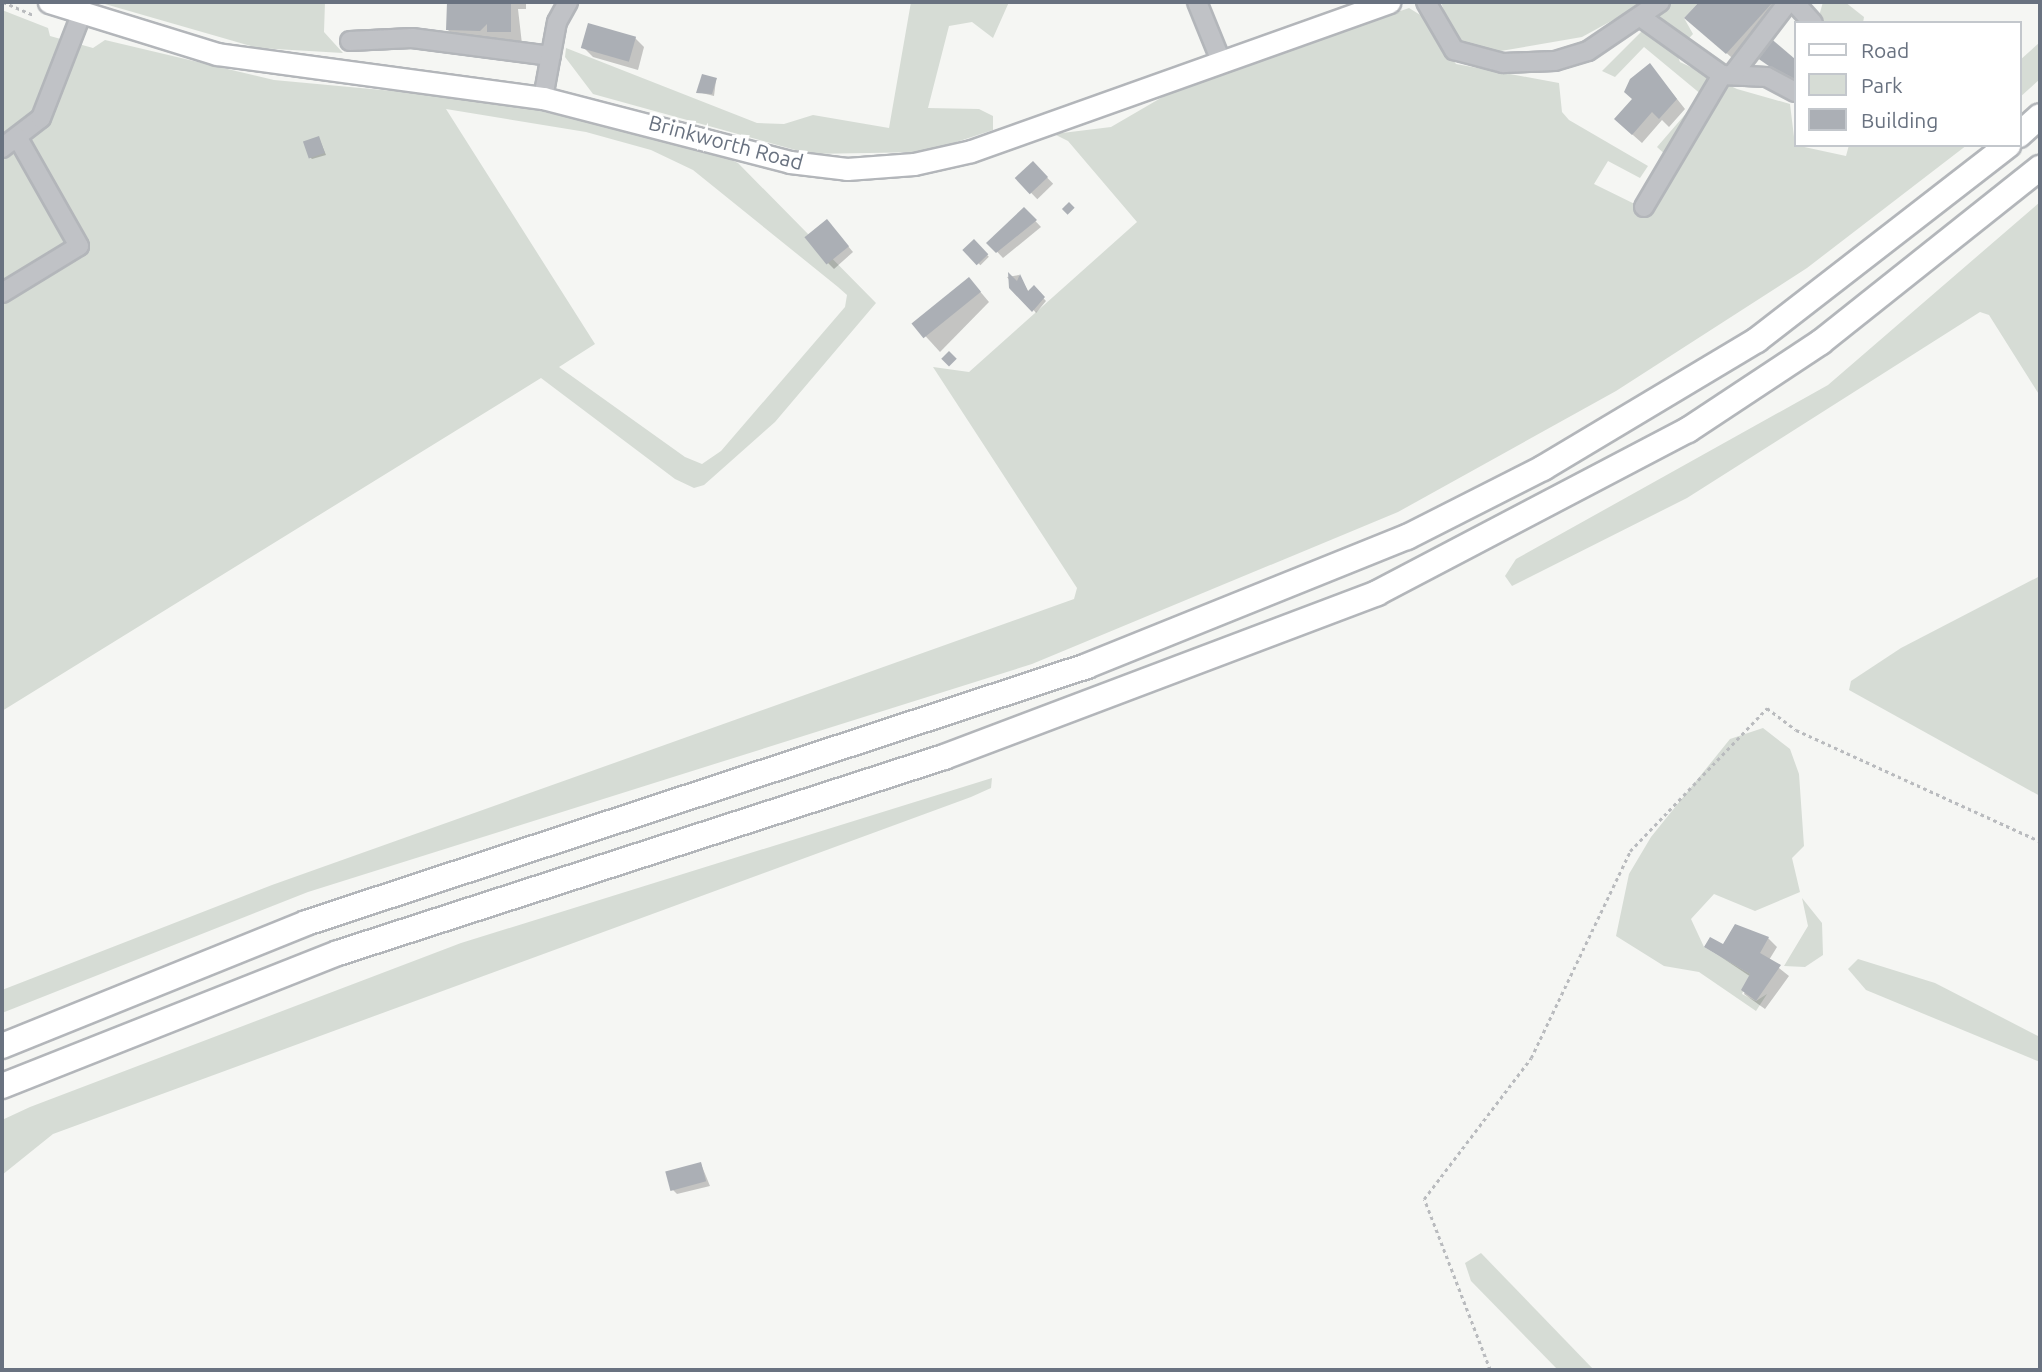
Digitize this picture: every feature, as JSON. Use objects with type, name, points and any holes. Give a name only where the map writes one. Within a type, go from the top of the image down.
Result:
[{"type":"highway","points":[[2021,133],[2040,116]]},
{"type":"highway","points":[[2,1046],[306,923],[1100,662],[1407,537],[1542,468],[1757,340],[2005,147]]},
{"type":"highway","points":[[2,1086],[338,953],[944,757],[1377,593],[1688,430],[1821,342],[2040,168]]},
{"type":"main road","name":"Brinkworth Road","points":[[48,11],[81,15],[265,63],[543,97],[790,162],[886,168],[971,150],[1389,2]]},
{"type":"street","points":[[543,97],[551,56],[568,2]]},
{"type":"street","points":[[1197,2],[1221,61]]},
{"type":"street","points":[[1426,2],[1454,50],[1503,63],[1555,61],[1588,51],[1642,18],[1660,2]]},
{"type":"street","points":[[1644,207],[1727,75],[1788,2]]},
{"type":"street","points":[[1794,2],[1811,21]]},
{"type":"street","points":[[2,293],[79,246],[10,143],[41,118],[81,15]]},
{"type":"street","points":[[1642,18],[1727,75],[1767,77],[1794,91]]},
{"type":"street","points":[[350,41],[412,38],[551,56]]},
{"type":"path","points":[[3,2],[48,11]]},
{"type":"path","points":[[1490,1370],[1424,1199],[1531,1058],[1630,851],[1767,708],[1796,730],[2040,841]]},
{"type":"green space","points":[[98,2],[325,2],[324,32],[343,53],[258,48]]},
{"type":"green space","points":[[911,2],[1009,2],[993,38],[972,22],[949,26],[928,108],[979,109],[993,116],[993,130],[926,152],[810,154],[593,94],[565,57],[566,48],[757,123],[784,124],[813,115],[889,128]]},
{"type":"green space","points":[[1441,2],[1646,2],[1582,37],[1489,53],[1454,40]]},
{"type":"green space","points":[[1671,2],[1699,2],[1684,18],[1693,34],[1676,52],[1680,62],[1737,89],[1790,104],[1794,147],[1846,156],[1848,147],[1964,147],[1807,268],[1616,391],[1398,512],[1032,664],[308,892],[2,1013],[2,990],[272,885],[1074,599],[1077,588],[933,367],[969,372],[1137,222],[1068,141],[1054,134],[1111,127],[1178,88],[1409,8],[1422,16],[1456,64],[1559,83],[1562,112],[1569,120],[1648,166],[1640,178],[1608,161],[1594,184],[1653,213],[1690,144],[1669,158],[1657,147],[1702,95],[1644,47],[1615,77],[1602,71]]},
{"type":"green space","points":[[1823,2],[1845,2],[1864,17],[1863,21],[1818,21]]},
{"type":"green space","points":[[2,10],[48,28],[50,36],[93,48],[105,40],[274,80],[490,100],[702,147],[738,163],[876,303],[775,422],[704,485],[694,488],[675,479],[541,378],[2,711]],"holes":[[[446,109],[586,132],[651,150],[693,170],[847,295],[845,307],[721,451],[702,464],[685,457],[559,367],[595,344]]]},
{"type":"green space","points":[[2040,42],[2040,79],[2021,96],[2021,59]]},
{"type":"green space","points":[[2040,202],[2040,396],[1989,315],[1980,312],[1687,498],[1512,586],[1505,576],[1516,559],[1828,385]]},
{"type":"green space","points":[[2040,576],[2040,796],[1849,690],[1851,681],[1901,648]]},
{"type":"green space","points":[[1763,728],[1790,749],[1799,774],[1804,846],[1792,858],[1800,892],[1755,911],[1714,894],[1691,919],[1704,947],[1750,974],[1742,994],[1756,1001],[1767,994],[1756,1011],[1699,972],[1664,966],[1616,936],[1629,874],[1651,837],[1730,739]]},
{"type":"green space","points":[[992,778],[991,788],[971,797],[53,1134],[2,1175],[2,1120],[30,1107],[461,943]]},
{"type":"green space","points":[[1802,898],[1822,923],[1823,955],[1805,967],[1784,966],[1808,926]]},
{"type":"green space","points":[[1858,959],[1935,983],[2040,1037],[2040,1062],[1866,990],[1848,969]]},
{"type":"green space","points":[[1481,1253],[1594,1370],[1558,1370],[1471,1281],[1465,1263]]},
{"type":"building","points":[[447,2],[511,2],[511,32],[487,32],[487,24],[480,31],[446,30]]},
{"type":"building","points":[[1699,2],[1773,2],[1726,54],[1684,18]]},
{"type":"building","points":[[588,23],[636,37],[629,62],[581,48]]},
{"type":"building","points":[[1768,36],[1794,58],[1794,83],[1753,55]]},
{"type":"building","points":[[1650,63],[1677,99],[1659,119],[1652,112],[1632,135],[1614,119],[1632,99],[1624,92],[1630,79]]},
{"type":"building","points":[[702,74],[717,78],[712,94],[696,93]]},
{"type":"building","points":[[319,136],[325,153],[309,159],[303,142]]},
{"type":"building","points":[[1033,161],[1048,177],[1030,194],[1015,178]]},
{"type":"building","points":[[1069,202],[1075,208],[1068,215],[1062,209]]},
{"type":"building","points":[[1024,207],[1037,220],[996,253],[986,243]]},
{"type":"building","points":[[827,219],[849,246],[826,264],[804,237]]},
{"type":"building","points":[[974,239],[988,254],[977,265],[962,250]]},
{"type":"building","points":[[1008,272],[1017,281],[1020,274],[1028,291],[1034,285],[1045,297],[1032,312],[1009,288]]},
{"type":"building","points":[[969,277],[981,292],[923,338],[911,324]]},
{"type":"building","points":[[949,351],[957,359],[949,367],[941,359]]},
{"type":"building","points":[[1735,924],[1769,937],[1760,953],[1781,965],[1756,1001],[1741,990],[1750,974],[1704,947],[1710,937],[1723,944]]},
{"type":"building","points":[[701,1162],[706,1181],[670,1191],[665,1172]]}]
